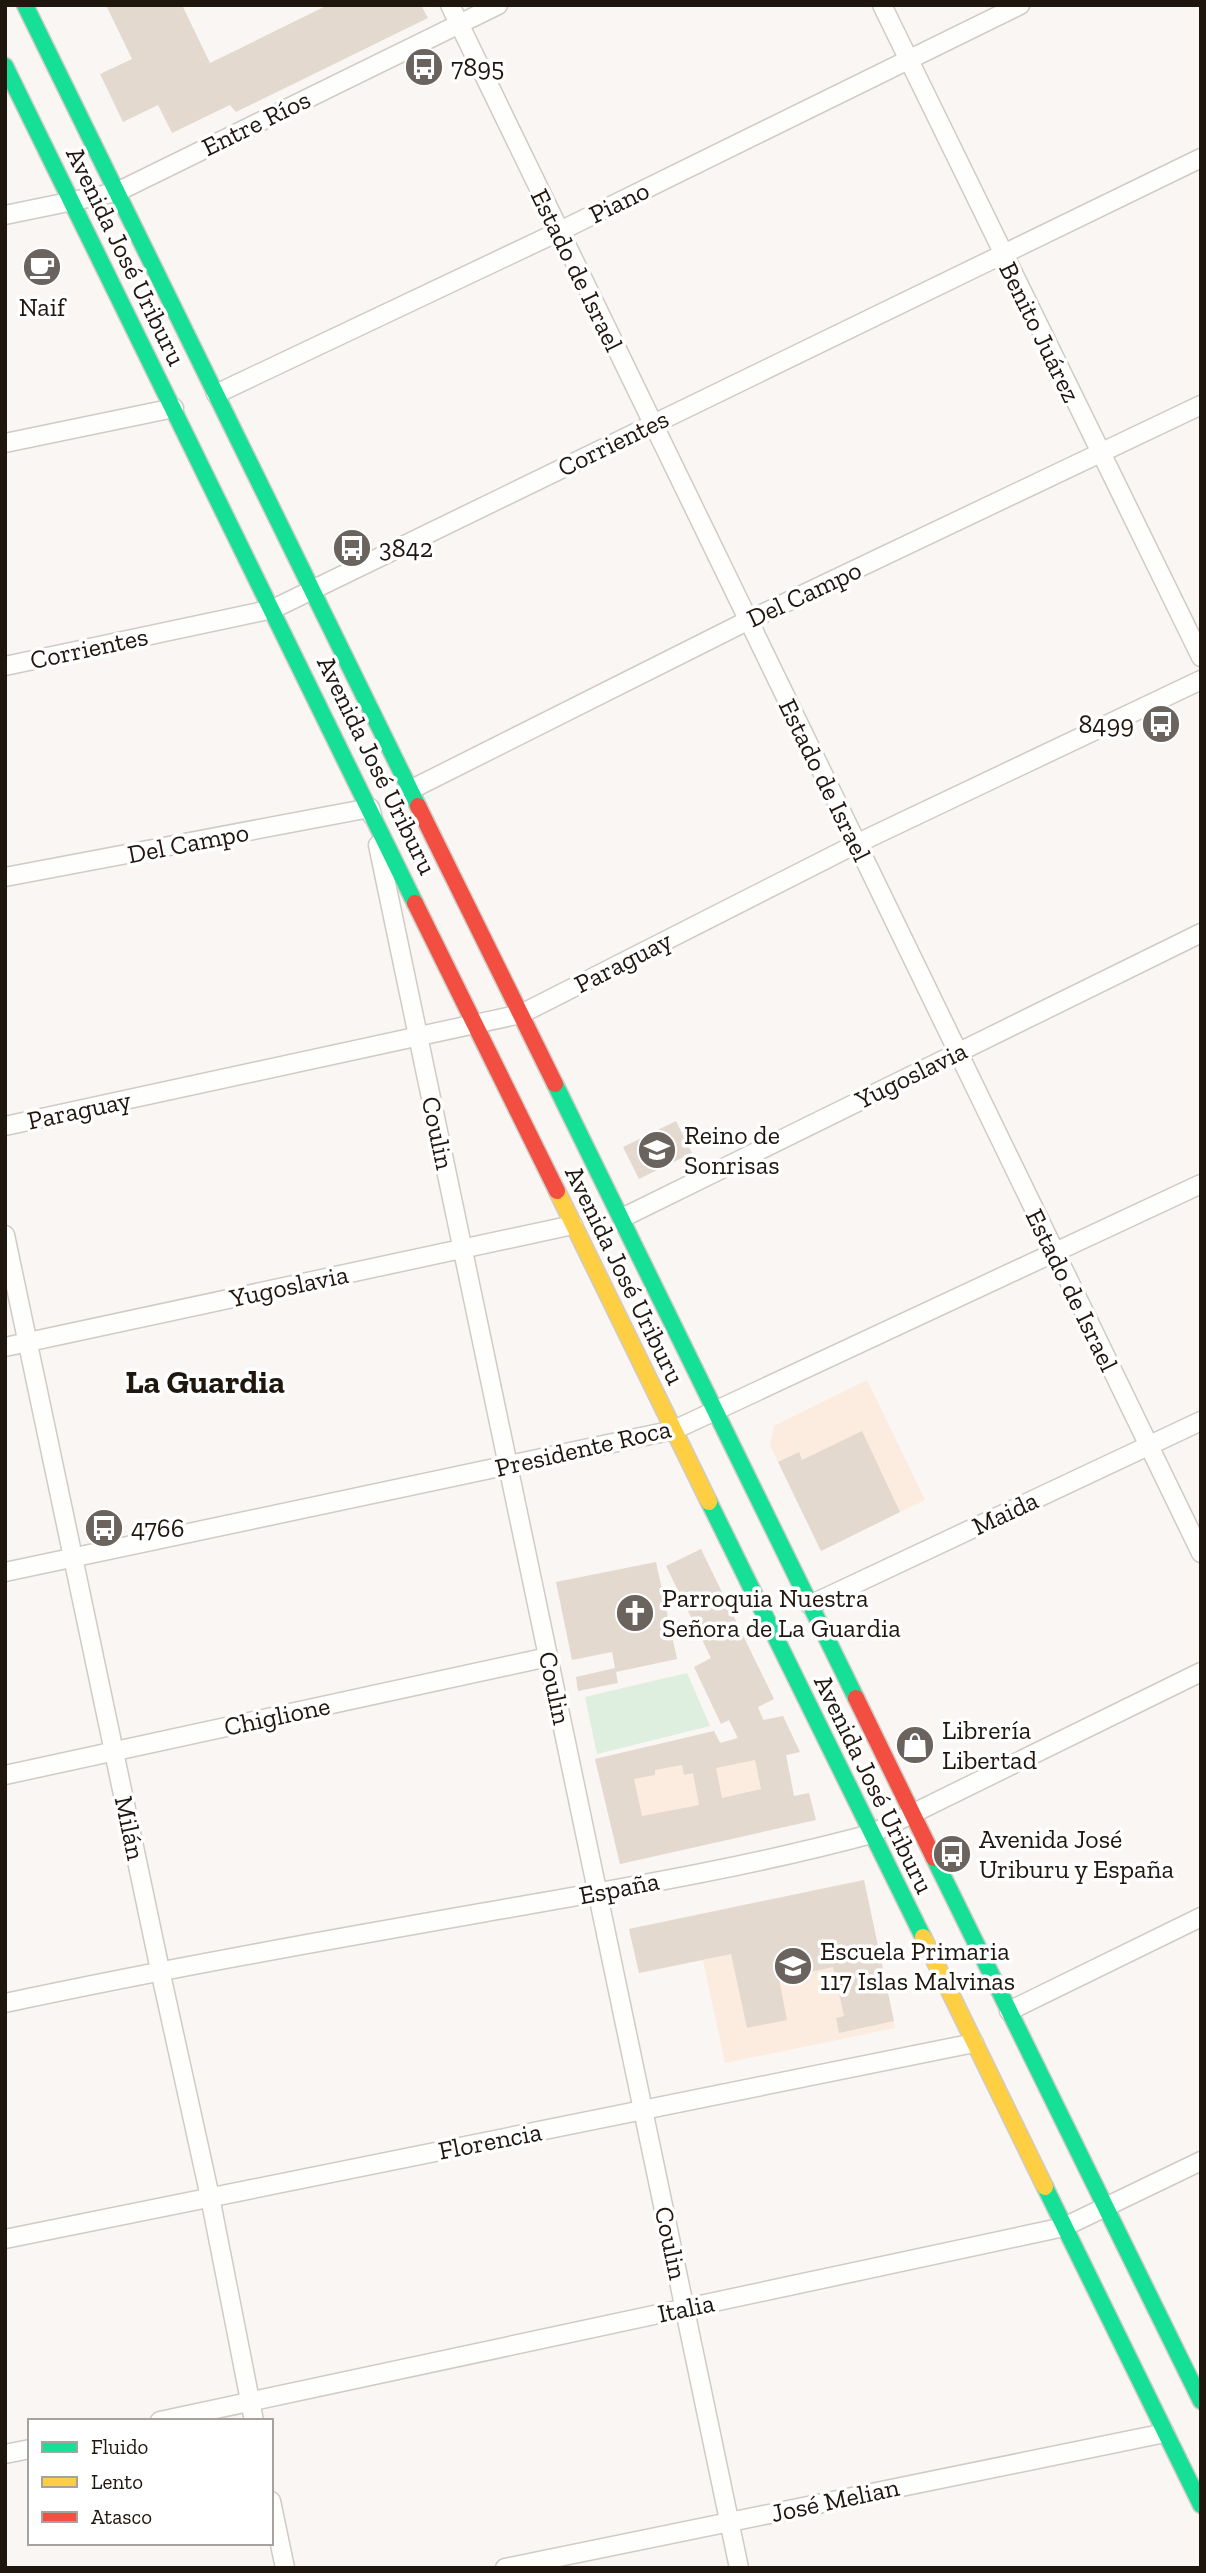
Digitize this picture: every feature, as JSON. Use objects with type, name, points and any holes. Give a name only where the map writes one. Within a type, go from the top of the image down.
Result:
[{"type":"main road","name":"Avenida José Uriburu","points":[[26,5],[622,1218],[911,1815],[1201,2401]]},
{"type":"main road","name":"Avenida José Uriburu","points":[[5,66],[1201,2505]]},
{"type":"street","name":"Estado de Israel","points":[[450,5],[1201,1553]]},
{"type":"street","name":"Entre Ríos","points":[[5,215],[117,192],[498,5]]},
{"type":"street","name":"Benito Juárez","points":[[882,5],[1201,657]]},
{"type":"street","name":"Piano","points":[[216,394],[558,232],[1020,5]]},
{"type":"street","name":"Corrientes","points":[[5,666],[273,609],[1201,158]]},
{"type":"street","name":"Del Campo","points":[[410,790],[747,621],[1201,405]]},
{"type":"street","points":[[5,443],[174,408]]},
{"type":"street","name":"Paraguay","points":[[5,1126],[521,1014],[856,844],[1201,680]]},
{"type":"street","name":"Del Campo","points":[[5,877],[370,808]]},
{"type":"street","name":"Coulin","points":[[370,808],[739,2568]]},
{"type":"street","name":"Yugoslavia","points":[[622,1218],[1201,933]]},
{"type":"street","name":"Presidente Roca","points":[[5,1572],[674,1430],[1201,1184]]},
{"type":"street","name":"Yugoslavia","points":[[5,1347],[573,1225]]},
{"type":"street","name":"Milán","points":[[5,1235],[210,2197],[254,2419]]},
{"type":"street","name":"Maida","points":[[810,1605],[1201,1421]]},
{"type":"street","name":"Chiglione","points":[[5,1775],[548,1657]]},
{"type":"street","name":"España","points":[[5,2003],[160,1970],[597,1892],[819,1848],[871,1834],[1201,1672]]},
{"type":"street","points":[[1009,2011],[1201,1917]]},
{"type":"street","name":"Florencia","points":[[5,2239],[974,2043]]},
{"type":"street","name":"Italia","points":[[169,2419],[1064,2227],[1201,2161]]},
{"type":"street","name":"José Melian","points":[[505,2568],[1165,2433]]},
{"type":"street","points":[[5,2454],[28,2449]]},
{"type":"street","points":[[273,2511],[285,2568]]},
{"type":"shaded area","points":[[867,1380],[925,1500],[821,1551],[770,1445],[774,1426]]},
{"type":"shaded area","points":[[758,1707],[764,1720],[783,1716],[800,1752],[786,1755],[794,1796],[620,1864],[595,1759],[714,1731],[721,1743],[737,1738],[729,1720]]},
{"type":"shaded area","name":"Escuela Primaria 117 Islas Malvinas","points":[[864,1880],[895,2028],[725,2063],[703,1960],[639,1973],[629,1929]]},
{"type":"green space","points":[[687,1673],[710,1726],[597,1754],[585,1697]]},
{"type":"building","points":[[106,5],[182,5],[210,63],[328,5],[421,5],[428,18],[236,112],[230,105],[172,133],[158,105],[123,122],[100,74],[132,59]]},
{"type":"building","name":"Reino de Sonrisas","points":[[676,1121],[692,1153],[639,1179],[623,1147]]},
{"type":"building","points":[[862,1431],[900,1512],[821,1551],[778,1462],[799,1452],[802,1460]]},
{"type":"building","points":[[701,1549],[774,1699],[758,1707],[763,1720],[783,1716],[800,1752],[786,1755],[794,1796],[809,1793],[816,1820],[620,1864],[595,1759],[714,1731],[720,1743],[738,1738],[729,1720],[721,1724],[694,1667],[711,1658],[666,1566]],"holes":[[[755,1760],[761,1789],[722,1798],[716,1768]],[[682,1765],[684,1775],[693,1773],[699,1805],[642,1816],[634,1779],[655,1775],[655,1770]]]},
{"type":"building","name":"Parroquia Nuestra Señora de La Guardia","points":[[656,1562],[677,1659],[616,1672],[618,1683],[578,1691],[576,1677],[615,1668],[612,1652],[572,1660],[556,1582]]},
{"type":"building","name":"Escuela Primaria 117 Islas Malvinas","points":[[864,1880],[894,2021],[839,2033],[836,2018],[844,2016],[833,1967],[779,1979],[787,2020],[747,2028],[731,1954],[639,1973],[629,1929]]},
{"type":"traffic: fast","points":[[25,5],[418,806]]},
{"type":"traffic: fast","points":[[5,66],[415,903]]},
{"type":"traffic: fast","points":[[555,1084],[856,1698]]},
{"type":"traffic: fast","points":[[709,1502],[923,1937]]},
{"type":"traffic: fast","points":[[934,1858],[1201,2401]]},
{"type":"traffic: fast","points":[[1045,2187],[1201,2505]]},
{"type":"traffic: slow","points":[[557,1191],[709,1502]]},
{"type":"traffic: slow","points":[[923,1937],[1045,2187]]},
{"type":"traffic: jam","points":[[418,806],[555,1084]]},
{"type":"traffic: jam","points":[[415,903],[557,1191]]},
{"type":"traffic: jam","points":[[856,1698],[934,1858]]},
{"type":"place","name":"7895","points":[[424,67]]},
{"type":"place","name":"Naif","points":[[42,267]]},
{"type":"place","name":"3842","points":[[352,548]]},
{"type":"place","name":"8499","points":[[1161,724]]},
{"type":"place","name":"Reino de Sonrisas","points":[[657,1150]]},
{"type":"place","name":"4766","points":[[104,1528]]},
{"type":"place","name":"Parroquia Nuestra Señora de La Guardia","points":[[635,1613]]},
{"type":"place","name":"Librería Libertad","points":[[915,1745]]},
{"type":"place","name":"Avenida José Uriburu y España","points":[[952,1854]]},
{"type":"place","name":"Escuela Primaria 117 Islas Malvinas","points":[[793,1966]]},
{"type":"district","name":"La Guardia","points":[[205,1381]]}]
